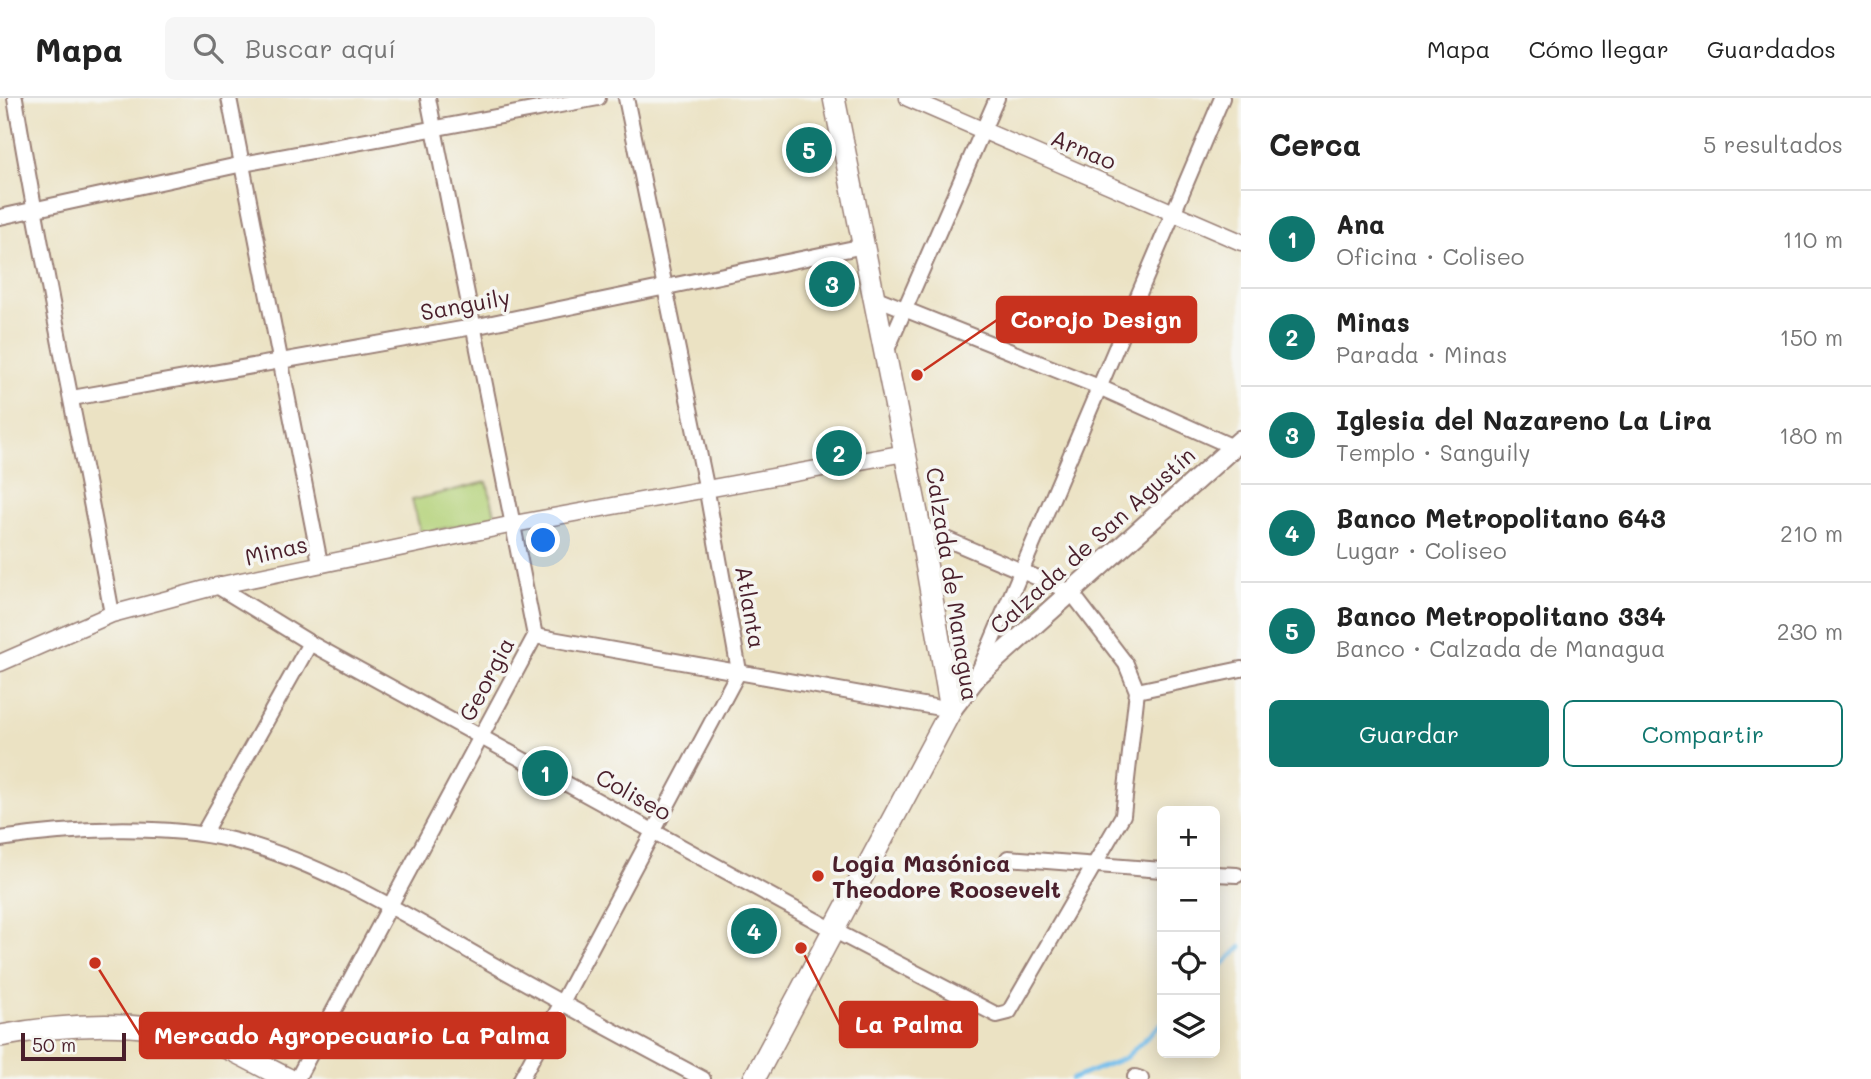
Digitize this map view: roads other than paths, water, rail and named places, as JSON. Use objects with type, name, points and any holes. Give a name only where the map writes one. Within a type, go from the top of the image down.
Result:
[{"type":"main road","name":"Calzada de Managua","points":[[754,1079],[951,710],[920,528],[834,98]]},
{"type":"main road","name":"Calzada de San Agustín","points":[[951,710],[977,676],[1237,443]]},
{"type":"main road","points":[[0,1036],[39,1029],[114,1025],[172,1032],[222,1046],[288,1079]]},
{"type":"street","points":[[15,98],[33,211],[72,398],[112,614]]},
{"type":"street","points":[[229,98],[320,563]]},
{"type":"street","name":"Georgia","points":[[297,1079],[535,636],[428,98]]},
{"type":"street","points":[[0,217],[243,164],[598,98]]},
{"type":"street","name":"Atlanta","points":[[521,1079],[739,671],[706,486],[626,98]]},
{"type":"street","name":"Arnao","points":[[908,98],[1241,242]]},
{"type":"street","points":[[886,354],[997,98]]},
{"type":"street","points":[[977,676],[1223,98]]},
{"type":"street","name":"Sanguily","points":[[72,398],[280,359],[473,327],[864,246]]},
{"type":"street","points":[[874,297],[1237,443]]},
{"type":"street","name":"Minas","points":[[0,663],[112,614],[217,586],[706,486],[905,453]]},
{"type":"street","points":[[920,528],[1071,592],[1126,664],[1137,691],[1123,815],[1094,866]]},
{"type":"street","name":"Coliseo","points":[[217,586],[310,643],[833,930],[997,1015],[1009,1012],[1094,866]]},
{"type":"street","points":[[535,636],[951,710]]},
{"type":"street","points":[[203,834],[310,643]]},
{"type":"street","points":[[1137,691],[1241,669]]},
{"type":"street","points":[[0,839],[79,832],[203,834],[259,848],[391,906],[562,1004],[703,1079]]},
{"type":"street","points":[[1008,858],[1157,870]]},
{"type":"street","points":[[1220,874],[1237,875]]},
{"type":"waterway","points":[[1220,967],[1241,947]]},
{"type":"waterway","points":[[1072,1079],[1125,1058],[1157,1028]]},
{"type":"place","name":"Banco Metropolitano 334","points":[[809,150]]},
{"type":"place","name":"Iglesia del Nazareno La Lira","points":[[832,284]]},
{"type":"place","name":"Corojo Design","points":[[917,375]]},
{"type":"place","name":"Minas","points":[[839,453]]},
{"type":"place","name":"Ana","points":[[545,773]]},
{"type":"place","name":"Logia Masónica Theodore Roosevelt","points":[[818,876]]},
{"type":"place","name":"Banco Metropolitano 643","points":[[754,931]]},
{"type":"place","name":"La Palma","points":[[801,948]]},
{"type":"place","name":"Mercado Agropecuario La Palma","points":[[95,963]]}]
